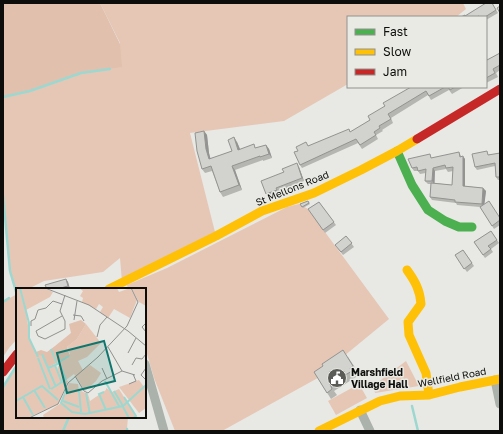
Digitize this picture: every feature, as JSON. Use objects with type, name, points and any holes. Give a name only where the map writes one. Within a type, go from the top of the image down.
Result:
[{"type":"street","name":"St Mellons Road","points":[[123,286],[262,211],[314,193],[361,170],[397,151],[500,89]]},
{"type":"street","points":[[397,151],[412,185],[428,210],[445,221],[460,227],[472,227]]},
{"type":"street","points":[[407,270],[417,284],[421,304],[408,322],[409,334],[426,373],[429,395]]},
{"type":"street","points":[[3,372],[16,355]]},
{"type":"street","points":[[146,368],[164,431]]},
{"type":"street","points":[[498,380],[500,404]]},
{"type":"street","name":"Wellfield Road","points":[[319,431],[380,400],[400,396],[429,395],[460,386],[498,380]]},
{"type":"street","points":[[360,410],[370,431]]},
{"type":"shaded area","points":[[3,3],[100,3],[120,44],[122,67],[81,73],[30,91],[3,97]]},
{"type":"shaded area","points":[[100,3],[463,3],[466,9],[457,16],[347,16],[347,85],[284,121],[190,133],[216,236],[122,282],[120,258],[103,272],[44,281],[30,288],[16,288],[16,291],[10,271],[3,195],[3,97],[30,91],[81,73],[110,69],[120,43]]},
{"type":"shaded area","points":[[299,204],[308,209],[389,319],[316,379],[222,431],[175,431],[154,378],[146,350],[146,288],[128,288],[127,285],[167,268],[287,207]]},
{"type":"shaded area","points":[[16,295],[16,340],[3,357],[3,302]]},
{"type":"shaded area","points":[[406,361],[419,386],[375,393],[373,386]]},
{"type":"shaded area","points":[[16,367],[16,418],[128,418],[127,429],[130,431],[3,431],[3,387]]},
{"type":"shaded area","points":[[359,384],[367,398],[336,415],[328,401]]},
{"type":"building","points":[[486,3],[492,3],[496,10],[487,16],[465,16]]},
{"type":"building","points":[[500,6],[500,13],[497,8]]},
{"type":"building","points":[[500,53],[500,65],[493,69],[495,73],[487,77],[487,60]]},
{"type":"building","points":[[409,88],[443,88],[429,96],[426,91],[388,114],[391,119],[379,126],[380,128],[374,132],[376,135],[360,145],[356,139],[300,165],[294,152],[298,151],[296,147],[306,142],[308,146],[349,129],[350,132],[370,120],[368,116],[385,106],[383,103]]},
{"type":"building","points":[[204,131],[209,159],[232,151],[228,140],[234,137],[238,150],[254,144],[255,148],[266,145],[269,154],[232,166],[239,185],[220,192],[211,166],[202,169],[197,151],[195,133]]},
{"type":"building","points":[[487,151],[488,155],[500,153],[500,177],[496,177],[495,163],[475,167],[472,154]]},
{"type":"building","points":[[459,152],[460,157],[463,156],[463,186],[483,188],[482,204],[455,202],[455,200],[430,197],[431,183],[452,185],[453,167],[446,168],[445,165],[433,168],[432,181],[425,181],[426,169],[418,171],[417,167],[412,168],[408,159],[430,154],[431,158]]},
{"type":"building","points":[[297,163],[302,178],[276,188],[277,190],[266,194],[261,181],[284,172],[282,169]]},
{"type":"building","points":[[308,201],[309,203],[302,207],[300,204]]},
{"type":"building","points":[[489,201],[500,218],[500,220],[492,226],[480,207]]},
{"type":"building","points":[[319,202],[334,222],[323,230],[308,209]]},
{"type":"building","points":[[491,231],[497,240],[488,246],[491,249],[483,255],[474,242]]},
{"type":"building","points":[[346,236],[352,243],[341,252],[335,245]]},
{"type":"building","points":[[463,250],[472,263],[464,269],[455,255]]},
{"type":"building","points":[[66,279],[68,286],[61,288],[46,288],[45,285]]},
{"type":"building","name":"Marshfield Village Hall","points":[[343,350],[353,366],[350,368],[352,371],[330,384],[332,389],[327,393],[314,372],[323,366],[322,364]]},
{"type":"waterway","points":[[3,97],[30,91],[81,73],[110,69]]},
{"type":"waterway","points":[[3,195],[10,271],[16,292]]},
{"type":"waterway","points":[[3,302],[9,298]]},
{"type":"waterway","points":[[3,387],[16,367]]},
{"type":"waterway","points":[[412,406],[418,431]]},
{"type":"waterway","points":[[63,431],[69,418]]},
{"type":"traffic: fast","points":[[397,151],[412,185],[428,210],[445,221],[459,227],[472,227]]},
{"type":"traffic: slow","points":[[111,288],[216,236],[262,211],[314,193],[361,170],[417,139]]},
{"type":"traffic: slow","points":[[407,270],[417,286],[421,304],[408,322],[409,335],[426,373],[429,395]]},
{"type":"traffic: slow","points":[[319,431],[380,401],[400,396],[429,395],[500,379]]},
{"type":"traffic: jam","points":[[417,139],[500,89]]},
{"type":"traffic: jam","points":[[3,372],[16,355]]},
{"type":"place","name":"Marshfield Village Hall","points":[[337,378]]}]
